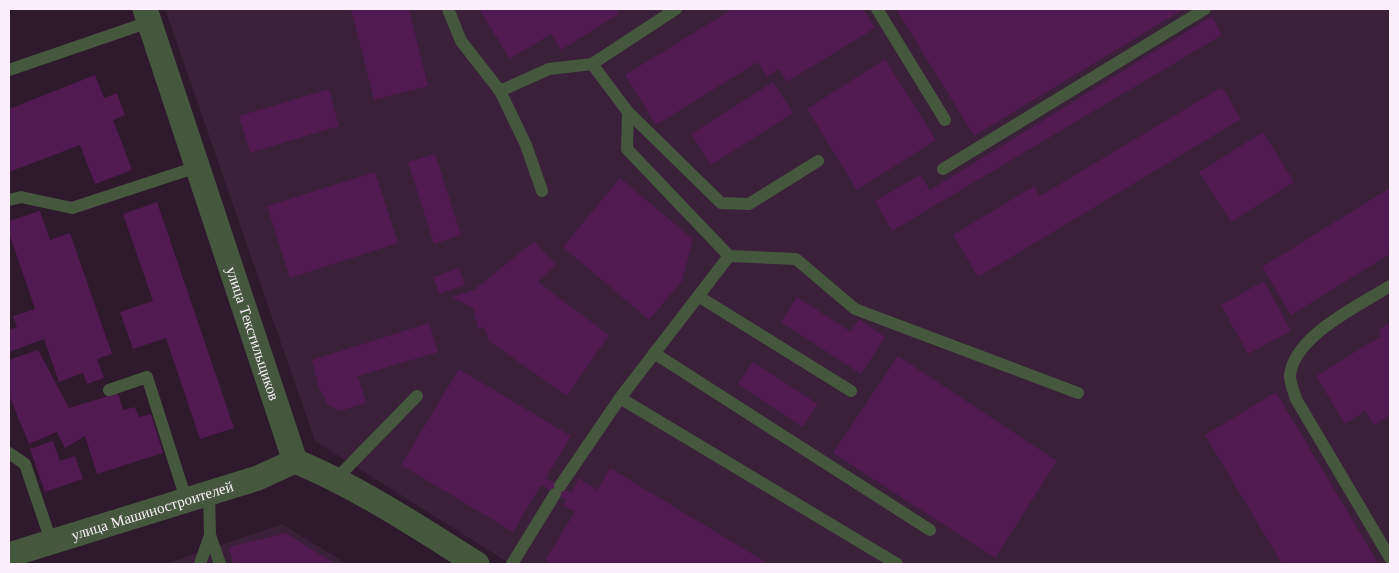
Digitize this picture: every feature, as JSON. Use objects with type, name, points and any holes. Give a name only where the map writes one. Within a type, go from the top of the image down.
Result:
[{"type":"street","name":"улица Текстильщиков","points":[[147,15],[295,461]]},
{"type":"street","points":[[295,461],[337,478],[477,564]]},
{"type":"street","name":"улица Машиностроителей","points":[[9,555],[258,478],[295,461]]},
{"type":"lane","points":[[448,9],[461,41],[500,91],[526,145],[542,191]]},
{"type":"lane","points":[[500,91],[550,69],[592,64],[676,9]]},
{"type":"lane","points":[[877,9],[945,120]]},
{"type":"lane","points":[[943,169],[1205,9]]},
{"type":"lane","points":[[9,70],[147,15]]},
{"type":"lane","points":[[592,64],[628,112],[721,203],[749,204],[818,161]]},
{"type":"lane","points":[[628,112],[627,149],[729,256],[796,259],[855,309],[1078,393]]},
{"type":"lane","points":[[9,200],[21,197],[72,208],[197,167]]},
{"type":"lane","points":[[512,564],[557,490],[620,398],[729,256]]},
{"type":"lane","points":[[1390,286],[1327,325],[1300,349],[1290,376],[1296,399],[1390,558]]},
{"type":"lane","points":[[698,296],[851,391]]},
{"type":"lane","points":[[654,353],[930,530]]},
{"type":"lane","points":[[109,390],[146,377],[197,496],[220,564]]},
{"type":"lane","points":[[337,478],[417,396]]},
{"type":"lane","points":[[620,398],[897,564]]},
{"type":"lane","points":[[9,453],[25,464],[52,541]]},
{"type":"lane","points":[[200,564],[210,535]]},
{"type":"shaded area","points":[[165,9],[1390,9],[1390,564],[510,564],[315,441]]},
{"type":"shaded area","points":[[282,524],[347,564],[165,564]]},
{"type":"building","points":[[351,9],[409,9],[428,86],[374,100]]},
{"type":"building","points":[[479,9],[616,9],[619,14],[561,50],[551,34],[510,59]]},
{"type":"building","points":[[728,9],[863,9],[875,28],[787,82],[779,69],[767,77],[758,62],[656,125],[625,75],[729,11]]},
{"type":"building","points":[[896,9],[1184,9],[974,136]]},
{"type":"building","points":[[1212,16],[1222,35],[892,231],[875,201],[920,175],[930,190]]},
{"type":"building","points":[[885,59],[936,140],[857,190],[807,109]]},
{"type":"building","points":[[95,75],[104,98],[117,93],[125,115],[113,120],[132,170],[95,184],[80,145],[9,172],[9,109]]},
{"type":"building","points":[[773,82],[793,113],[711,165],[691,134]]},
{"type":"building","points":[[1222,87],[1241,119],[978,277],[953,235],[1034,186],[1040,196]]},
{"type":"building","points":[[329,89],[339,126],[250,153],[239,116]]},
{"type":"building","points":[[1263,132],[1294,182],[1231,222],[1199,172]]},
{"type":"building","points":[[435,154],[461,235],[434,244],[408,162]]},
{"type":"building","points":[[375,172],[398,243],[290,278],[267,206]]},
{"type":"building","points":[[620,178],[693,239],[682,281],[649,320],[563,247]]},
{"type":"building","points":[[1390,188],[1390,254],[1291,315],[1262,267]]},
{"type":"building","points":[[157,202],[234,428],[200,439],[166,338],[133,349],[120,312],[153,301],[123,214]]},
{"type":"building","points":[[40,211],[50,240],[70,233],[112,354],[97,359],[104,378],[87,384],[83,373],[59,382],[44,339],[9,352],[9,330],[17,327],[13,316],[35,309],[9,233],[9,221]]},
{"type":"building","points":[[534,241],[556,265],[538,282],[609,335],[567,396],[489,341],[484,327],[478,329],[473,308],[452,297],[474,290]]},
{"type":"building","points":[[459,268],[465,285],[439,294],[433,277]]},
{"type":"building","points":[[1264,281],[1291,331],[1248,354],[1221,305]]},
{"type":"building","points":[[797,297],[851,332],[859,319],[885,337],[861,374],[781,322]]},
{"type":"building","points":[[429,323],[438,352],[358,376],[366,403],[340,411],[328,405],[319,388],[312,360]]},
{"type":"building","points":[[1390,323],[1390,415],[1374,425],[1365,411],[1345,424],[1316,376],[1381,336],[1378,330]]},
{"type":"building","points":[[38,350],[69,408],[118,393],[123,410],[135,407],[139,417],[151,414],[163,453],[97,474],[85,436],[65,448],[57,432],[29,444],[9,395],[9,360]]},
{"type":"building","points":[[898,356],[1057,461],[995,558],[833,453]]},
{"type":"building","points":[[753,362],[818,404],[803,427],[738,384]]},
{"type":"building","points":[[459,369],[571,436],[546,478],[571,493],[579,478],[597,490],[610,468],[769,564],[551,564],[545,560],[575,512],[563,505],[566,500],[541,485],[513,532],[401,465]]},
{"type":"building","points":[[1276,392],[1379,564],[1282,564],[1205,435]]},
{"type":"building","points":[[53,441],[60,461],[75,456],[83,479],[45,492],[30,449]]},
{"type":"building","points":[[286,533],[335,564],[233,564],[229,547]]}]
